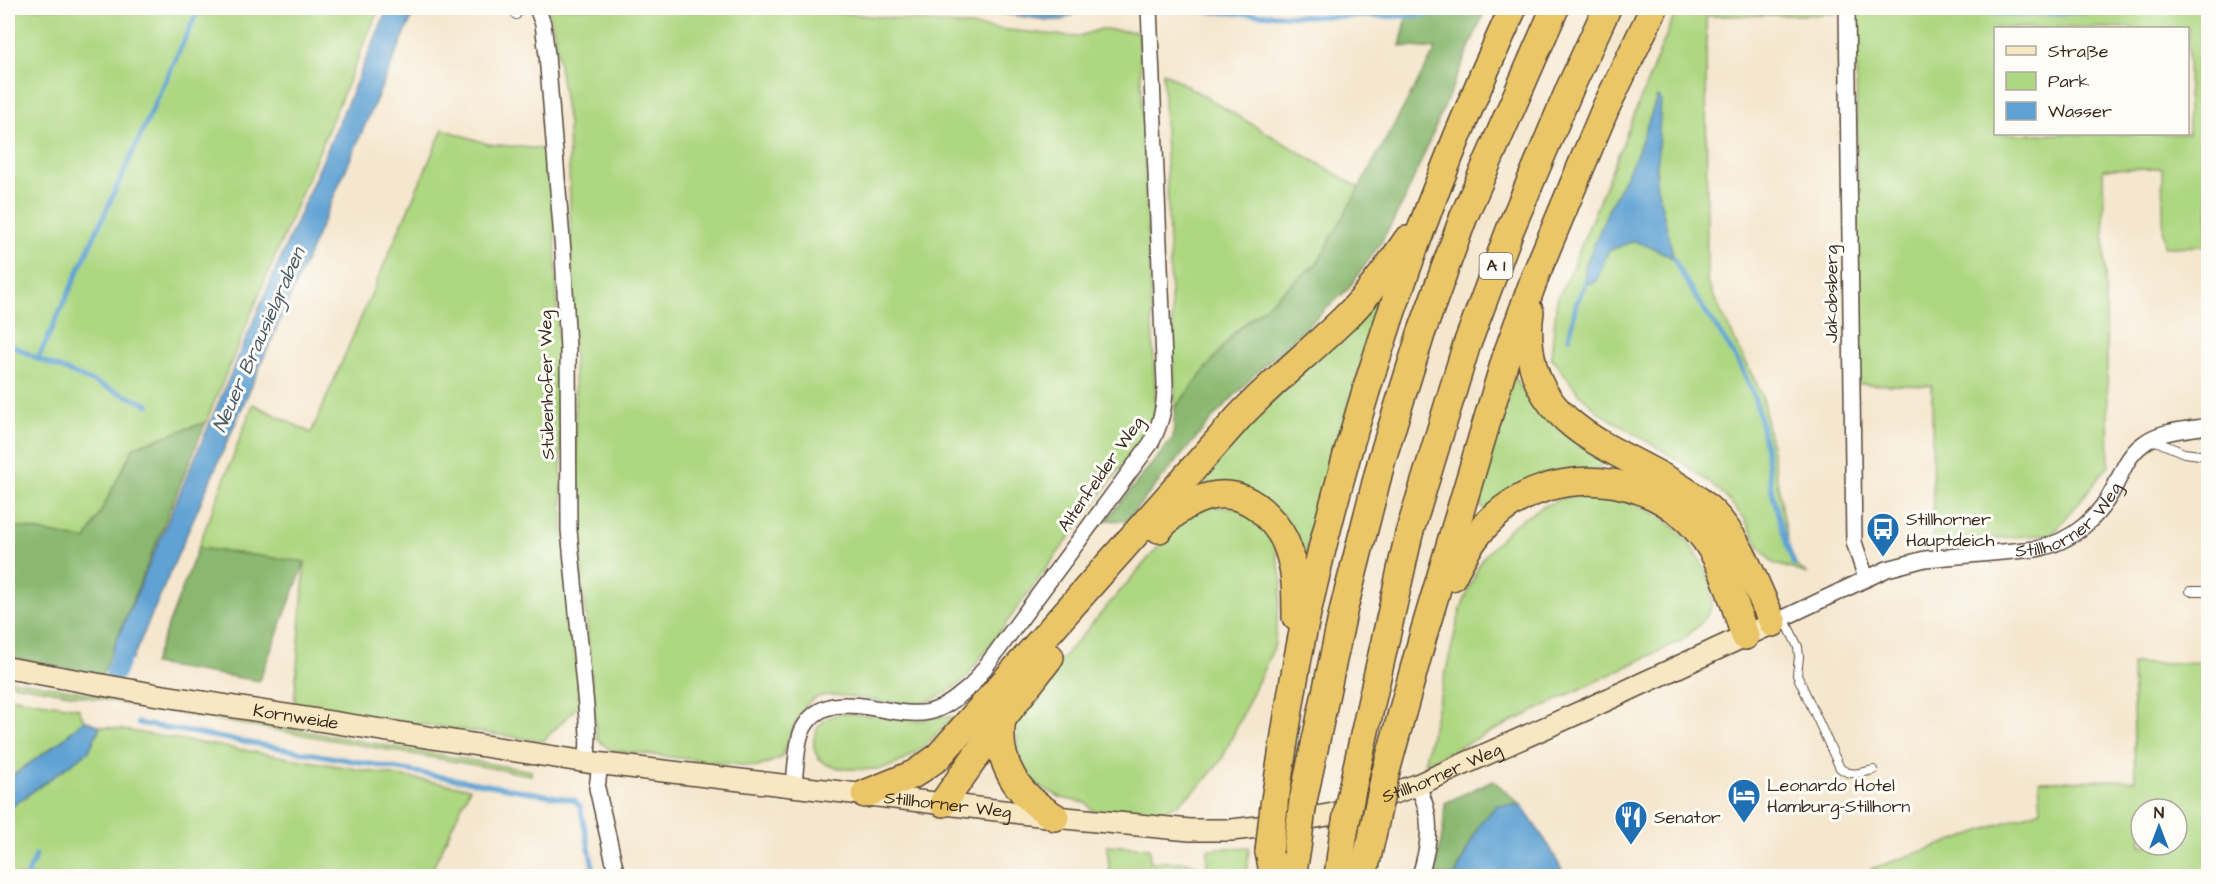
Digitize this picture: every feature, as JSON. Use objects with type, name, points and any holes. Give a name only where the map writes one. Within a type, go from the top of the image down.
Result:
[{"type":"highway","points":[[1272,864],[1274,806],[1294,677],[1336,492],[1388,322],[1428,209],[1513,8]]},
{"type":"highway","points":[[1293,876],[1303,801],[1344,608],[1382,459],[1421,334],[1469,205],[1555,8]]},
{"type":"highway","name":"A 1","points":[[1338,876],[1352,789],[1409,534],[1466,347],[1510,230],[1570,88],[1607,8]]},
{"type":"highway","points":[[1363,876],[1386,775],[1425,629],[1507,354],[1536,274],[1606,107],[1654,8]]},
{"type":"highway","points":[[865,794],[914,774],[937,759],[1239,417],[1267,388],[1344,319],[1366,295],[1387,269],[1428,209]]},
{"type":"highway","points":[[1536,274],[1528,336],[1536,378],[1548,399],[1584,434],[1677,485],[1712,512],[1725,527],[1779,620]]},
{"type":"highway","points":[[1425,629],[1461,558],[1476,535],[1495,516],[1535,492],[1584,480],[1632,487],[1655,496],[1684,516],[1711,547],[1722,570],[1745,636]]},
{"type":"highway","points":[[943,803],[1034,676],[1167,520],[1183,506],[1202,498],[1223,494],[1241,498],[1258,507],[1275,524],[1288,547],[1296,593],[1294,677]]},
{"type":"highway","points":[[1002,719],[1000,741],[1002,755],[1011,778],[1030,800],[1055,817]]},
{"type":"highway","points":[[937,759],[935,775],[943,803]]},
{"type":"main road","name":"Stillhorner Weg","points":[[593,763],[1055,817],[1190,830],[1255,828],[1333,814],[1417,784],[1779,620]]},
{"type":"main road","name":"Kornweide","points":[[8,668],[158,695],[593,763]]},
{"type":"street","name":"Stübenhofer Weg","points":[[537,8],[543,24],[547,55],[563,252],[568,348],[569,530],[588,734],[597,788],[617,876]]},
{"type":"street","name":"Altenfelder Weg","points":[[794,786],[801,732],[813,717],[826,708],[842,703],[909,713],[929,712],[945,706],[972,686],[1150,443],[1160,426],[1165,408],[1165,384],[1149,8]]},
{"type":"street","name":"Jakobsberg","points":[[1847,8],[1854,542],[1866,578]]},
{"type":"street","name":"Stillhorner Weg","points":[[1779,620],[1887,569],[1924,559],[2052,546],[2083,527],[2095,516],[2115,486],[2126,463],[2143,443],[2168,433],[2208,426]]},
{"type":"street","points":[[1417,784],[1425,801],[1429,820],[1429,836],[1420,876]]},
{"type":"lane","points":[[2151,439],[2184,453],[2208,456]]},
{"type":"lane","points":[[2190,591],[2208,591]]},
{"type":"lane","points":[[1779,620],[1798,647],[1797,675],[1840,768],[1846,773],[1858,774],[1873,770]]},
{"type":"green space","points":[[8,8],[381,8],[376,15],[206,422],[134,447],[86,540],[8,525]]},
{"type":"green space","points":[[547,8],[795,8],[1076,37],[1101,29],[1139,32],[1155,387],[1152,425],[965,679],[951,690],[925,702],[912,703],[834,695],[815,698],[809,702],[799,716],[781,758],[758,767],[610,750],[597,739],[578,529],[568,124],[553,26]]},
{"type":"green space","points":[[1409,8],[1486,8],[1404,201],[1380,244],[1348,289],[1254,375],[1212,419],[1126,521],[1106,520],[1173,438],[1175,408],[1235,332],[1318,262],[1436,49],[1400,46]]},
{"type":"green space","points":[[1701,8],[1840,8],[1840,14],[1706,16],[1707,283],[1762,395],[1789,547],[1797,566],[1808,574],[1773,563],[1759,546],[1744,518],[1721,492],[1683,463],[1597,411],[1578,392],[1551,357],[1557,299],[1568,278],[1675,14]]},
{"type":"green space","points":[[1856,8],[2208,8],[2208,246],[2164,247],[2162,168],[2103,169],[2109,465],[2053,534],[1933,543],[1932,386],[1858,384]]},
{"type":"green space","points":[[1163,72],[1360,188],[1318,262],[1235,332],[1175,408]]},
{"type":"green space","points":[[443,129],[488,144],[553,150],[563,530],[580,704],[543,741],[294,707],[305,562],[198,548],[253,404],[311,433]]},
{"type":"green space","points":[[1378,304],[1302,563],[1283,515],[1181,493],[1367,305]]},
{"type":"green space","points":[[1511,372],[1527,398],[1554,425],[1604,463],[1593,472],[1486,511],[1475,500]]},
{"type":"green space","points":[[206,422],[102,675],[8,657],[8,525],[86,540],[134,447]]},
{"type":"green space","points":[[1596,494],[1632,503],[1663,518],[1676,528],[1698,556],[1711,585],[1712,601],[1706,617],[1682,640],[1424,764],[1461,608],[1481,560],[1512,526],[1540,508],[1566,497]]},
{"type":"green space","points":[[1212,506],[1237,508],[1260,519],[1274,539],[1282,583],[1274,647],[1222,759],[1201,785],[1178,804],[1149,817],[1093,811],[1086,803],[1062,798],[1039,786],[1024,768],[1017,749],[1017,722],[1030,696],[1184,517]]},
{"type":"green space","points":[[198,548],[305,562],[259,681],[153,664]]},
{"type":"green space","points":[[2208,662],[2208,876],[1866,876],[1865,871],[2041,810],[2039,781],[2135,780],[2132,664]]},
{"type":"green space","points":[[8,679],[531,771],[531,775],[8,683]]},
{"type":"green space","points":[[8,697],[78,708],[84,720],[62,740],[8,779]]},
{"type":"green space","points":[[842,713],[916,721],[940,716],[954,717],[924,746],[898,763],[882,768],[858,769],[828,765],[817,756],[815,750],[814,737],[820,725],[828,718]]},
{"type":"green space","points":[[100,726],[470,788],[429,876],[8,876],[8,809],[89,751]]},
{"type":"green space","points":[[1493,780],[1521,805],[1497,806],[1479,825],[1455,876],[1433,876],[1443,832],[1445,803]]},
{"type":"green space","points":[[1107,845],[1150,848],[1150,862],[1186,862],[1202,868],[1207,867],[1208,849],[1249,847],[1247,876],[1110,876]]},
{"type":"water","points":[[388,8],[416,8],[132,660],[112,651]]},
{"type":"water","points":[[959,8],[1085,8],[1062,20],[1048,20]]},
{"type":"water","points":[[1085,8],[1135,8],[1135,12]]},
{"type":"water","points":[[1657,97],[1661,100],[1656,182],[1674,259],[1634,241],[1608,251],[1596,282],[1585,284],[1585,267],[1609,208],[1636,156]]},
{"type":"water","points":[[84,720],[100,726],[89,751],[8,809],[8,779],[62,740]]},
{"type":"water","points":[[1497,805],[1521,805],[1549,846],[1565,876],[1455,876],[1479,825]]},
{"type":"waterway","points":[[38,359],[199,8]]},
{"type":"waterway","points":[[1940,8],[2010,15],[2177,8]]},
{"type":"waterway","points":[[1175,9],[1325,16],[1399,16],[1474,12]]},
{"type":"waterway","points":[[1674,259],[1693,293],[1735,357],[1752,392],[1762,429],[1774,501],[1794,565]]},
{"type":"waterway","points":[[1569,338],[1576,304],[1585,284]]},
{"type":"waterway","points":[[8,343],[38,359],[149,405]]},
{"type":"waterway","name":"Neuer Brausielgraben","points":[[115,672],[132,632]]},
{"type":"waterway","points":[[138,723],[574,800],[580,806],[595,876]]},
{"type":"waterway","points":[[27,876],[36,855]]},
{"type":"place","name":"Stillhorner Hauptdeich","points":[[1883,558]]},
{"type":"place","name":"Leonardo Hotel Hamburg-Stillhorn","points":[[1744,824]]},
{"type":"place","name":"Senator","points":[[1631,846]]}]
